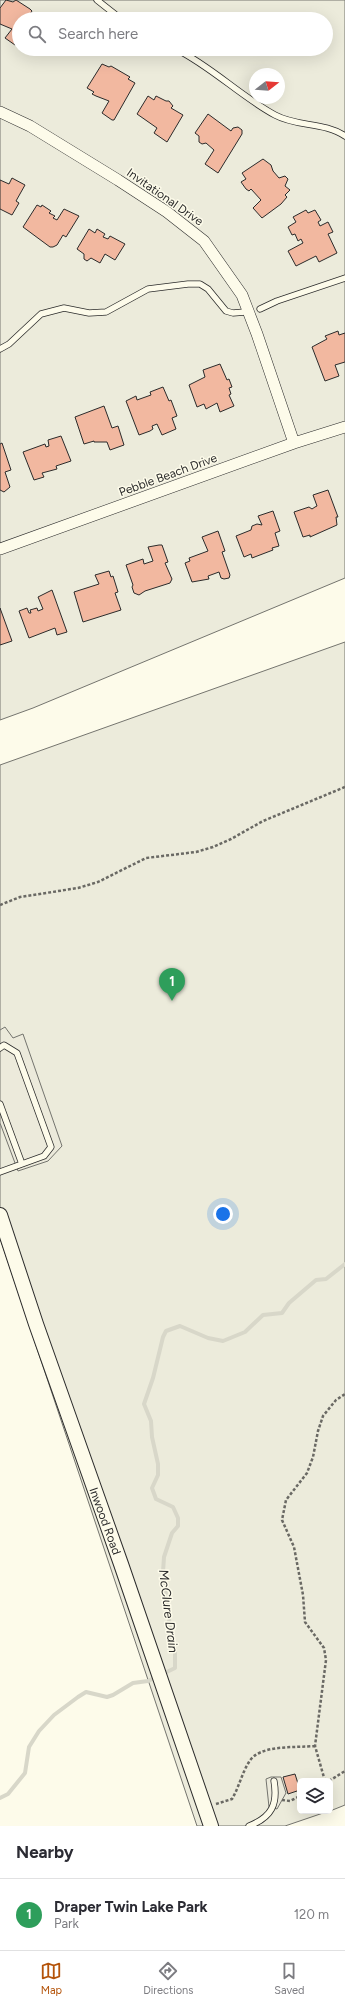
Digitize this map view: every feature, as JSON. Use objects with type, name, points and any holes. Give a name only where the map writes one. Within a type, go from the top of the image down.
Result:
[{"type":"street","name":"Invitational Drive","points":[[0,112],[30,126],[118,180],[167,212],[204,240],[242,295],[257,334],[294,443]]},
{"type":"street","name":"Pebble Beach Drive","points":[[0,549],[294,443],[345,427]]},
{"type":"street","name":"Inwood Road","points":[[0,1215],[36,1324],[121,1564],[211,1826]]},
{"type":"lane","points":[[97,0],[112,12]]},
{"type":"lane","points":[[189,56],[276,115],[295,122],[320,126],[345,136]]},
{"type":"lane","points":[[260,309],[278,301],[345,278]]},
{"type":"lane","points":[[0,349],[9,344],[41,314],[64,308],[89,313],[106,312],[148,289],[200,284],[208,289],[226,311],[234,313],[245,312]]},
{"type":"lane","points":[[0,1048],[4,1044],[17,1053],[51,1147],[44,1156],[0,1172]]},
{"type":"lane","points":[[0,1104],[22,1164]]},
{"type":"lane","points":[[249,1826],[255,1824],[272,1810],[276,1796],[274,1781]]},
{"type":"path","points":[[0,906],[20,897],[78,888],[98,882],[146,858],[196,852],[213,847],[263,822],[345,787]]},
{"type":"path","points":[[324,1778],[315,1746],[326,1660],[324,1648],[305,1622],[303,1595],[294,1547],[282,1520],[286,1500],[307,1473],[313,1457],[318,1431],[323,1416],[336,1400],[345,1394]]},
{"type":"path","points":[[204,1806],[232,1799],[248,1763],[254,1755],[266,1749],[315,1746]]},
{"type":"path","points":[[333,1778],[345,1771]]},
{"type":"path","points":[[282,1800],[290,1801],[297,1798]]},
{"type":"shaded area","points":[[0,0],[345,0],[345,578],[33,708],[0,720]]},
{"type":"shaded area","points":[[345,642],[345,1805],[333,1810],[333,1778],[297,1778],[297,1814],[320,1814],[285,1826],[197,1826],[0,1238],[0,765]]},
{"type":"shaded area","points":[[5,1027],[13,1038],[23,1034],[62,1146],[48,1161],[18,1171],[0,1123],[0,1030]]},
{"type":"shaded area","points":[[271,1777],[281,1777],[286,1793],[277,1809],[269,1807],[266,1779]]},
{"type":"building","points":[[6,0],[13,2],[16,0],[32,11],[12,12],[12,29],[0,24],[0,8]]},
{"type":"building","points":[[12,29],[12,43],[5,38]]},
{"type":"building","points":[[102,64],[109,67],[111,66],[130,77],[128,79],[135,83],[114,120],[102,113],[109,101],[92,94],[94,92],[87,88]]},
{"type":"building","points":[[148,96],[154,100],[156,96],[169,101],[173,106],[171,108],[183,115],[167,142],[154,133],[157,128],[137,114]]},
{"type":"building","points":[[208,114],[231,131],[233,128],[238,127],[242,130],[242,134],[218,173],[205,164],[214,150],[206,143],[202,144],[199,142],[199,136],[195,133]]},
{"type":"building","points":[[263,159],[271,165],[273,171],[279,178],[285,176],[288,179],[285,186],[290,190],[285,195],[287,197],[281,204],[262,218],[253,208],[261,200],[251,189],[249,191],[246,189],[241,182],[246,179],[242,173]]},
{"type":"building","points":[[12,178],[25,185],[16,201],[19,203],[12,215],[0,209],[0,180],[9,184]]},
{"type":"building","points":[[37,205],[41,207],[42,205],[51,211],[49,213],[55,216],[53,218],[57,220],[64,209],[79,216],[66,237],[63,235],[57,245],[53,247],[50,247],[23,227]]},
{"type":"building","points":[[306,210],[308,213],[315,210],[321,220],[318,222],[320,226],[328,222],[333,232],[328,234],[337,253],[319,262],[316,256],[296,266],[288,251],[303,243],[301,239],[298,241],[295,234],[292,235],[288,227],[296,222],[293,217]]},
{"type":"building","points":[[89,229],[95,233],[97,229],[105,234],[103,237],[108,239],[110,236],[125,244],[115,260],[105,254],[100,263],[91,258],[87,261],[84,259],[84,254],[77,249]]},
{"type":"building","points":[[338,331],[339,335],[345,333],[345,362],[335,365],[339,376],[325,381],[312,347],[327,339],[325,336]]},
{"type":"building","points":[[220,364],[232,387],[229,388],[231,394],[229,395],[234,406],[220,412],[217,403],[206,409],[204,404],[197,407],[189,385],[205,377],[203,370]]},
{"type":"building","points":[[163,387],[169,401],[171,400],[177,416],[172,418],[176,429],[162,435],[157,424],[152,426],[153,429],[150,431],[139,435],[126,401],[136,396],[137,400],[151,395],[150,392]]},
{"type":"building","points":[[104,406],[112,428],[118,426],[124,445],[110,450],[107,442],[94,441],[84,444],[75,417]]},
{"type":"building","points":[[61,436],[71,461],[56,466],[57,469],[42,473],[44,477],[34,480],[23,452],[45,444],[46,447],[49,446],[48,440]]},
{"type":"building","points":[[2,443],[11,470],[5,472],[10,487],[4,492],[0,490],[0,444]]},
{"type":"building","points":[[328,490],[338,517],[336,517],[337,525],[310,537],[310,535],[303,537],[294,512],[309,507],[312,509],[317,506],[313,495]]},
{"type":"building","points":[[273,511],[280,531],[275,533],[279,546],[272,548],[273,550],[252,558],[251,554],[244,557],[236,536],[251,530],[252,526],[257,524],[262,525],[258,516]]},
{"type":"building","points":[[218,531],[225,551],[222,552],[230,575],[229,578],[221,578],[219,572],[208,576],[209,579],[192,582],[185,563],[190,561],[189,558],[208,551],[202,537]]},
{"type":"building","points":[[162,545],[168,562],[165,563],[172,579],[170,583],[145,591],[139,595],[134,593],[132,587],[133,585],[126,565],[143,559],[144,564],[153,561],[148,547]]},
{"type":"building","points":[[109,571],[111,577],[113,576],[118,592],[115,593],[121,610],[83,622],[74,592],[99,584],[95,575]]},
{"type":"building","points":[[52,590],[67,632],[57,635],[55,628],[29,638],[19,611],[27,608],[29,613],[31,613],[30,610],[37,608],[38,611],[43,609],[38,597]]},
{"type":"building","points":[[0,608],[12,641],[0,645]]},
{"type":"building","points":[[295,1774],[297,1780],[297,1791],[288,1794],[283,1777]]},
{"type":"waterway","name":"McClure Drain","points":[[0,1798],[8,1794],[25,1773],[29,1747],[39,1731],[54,1715],[78,1697],[86,1692],[107,1697],[133,1683],[148,1681],[175,1668],[175,1649],[171,1635],[163,1572],[164,1557],[172,1533],[178,1526],[178,1518],[173,1507],[156,1499],[152,1488],[158,1475],[158,1464],[152,1437],[151,1421],[144,1404],[166,1331],[180,1326],[208,1338],[223,1341],[245,1332],[263,1315],[282,1313],[289,1303],[316,1280],[326,1279],[345,1264]]},
{"type":"place","name":"Draper Twin Lake Park","points":[[172,1001]]}]
